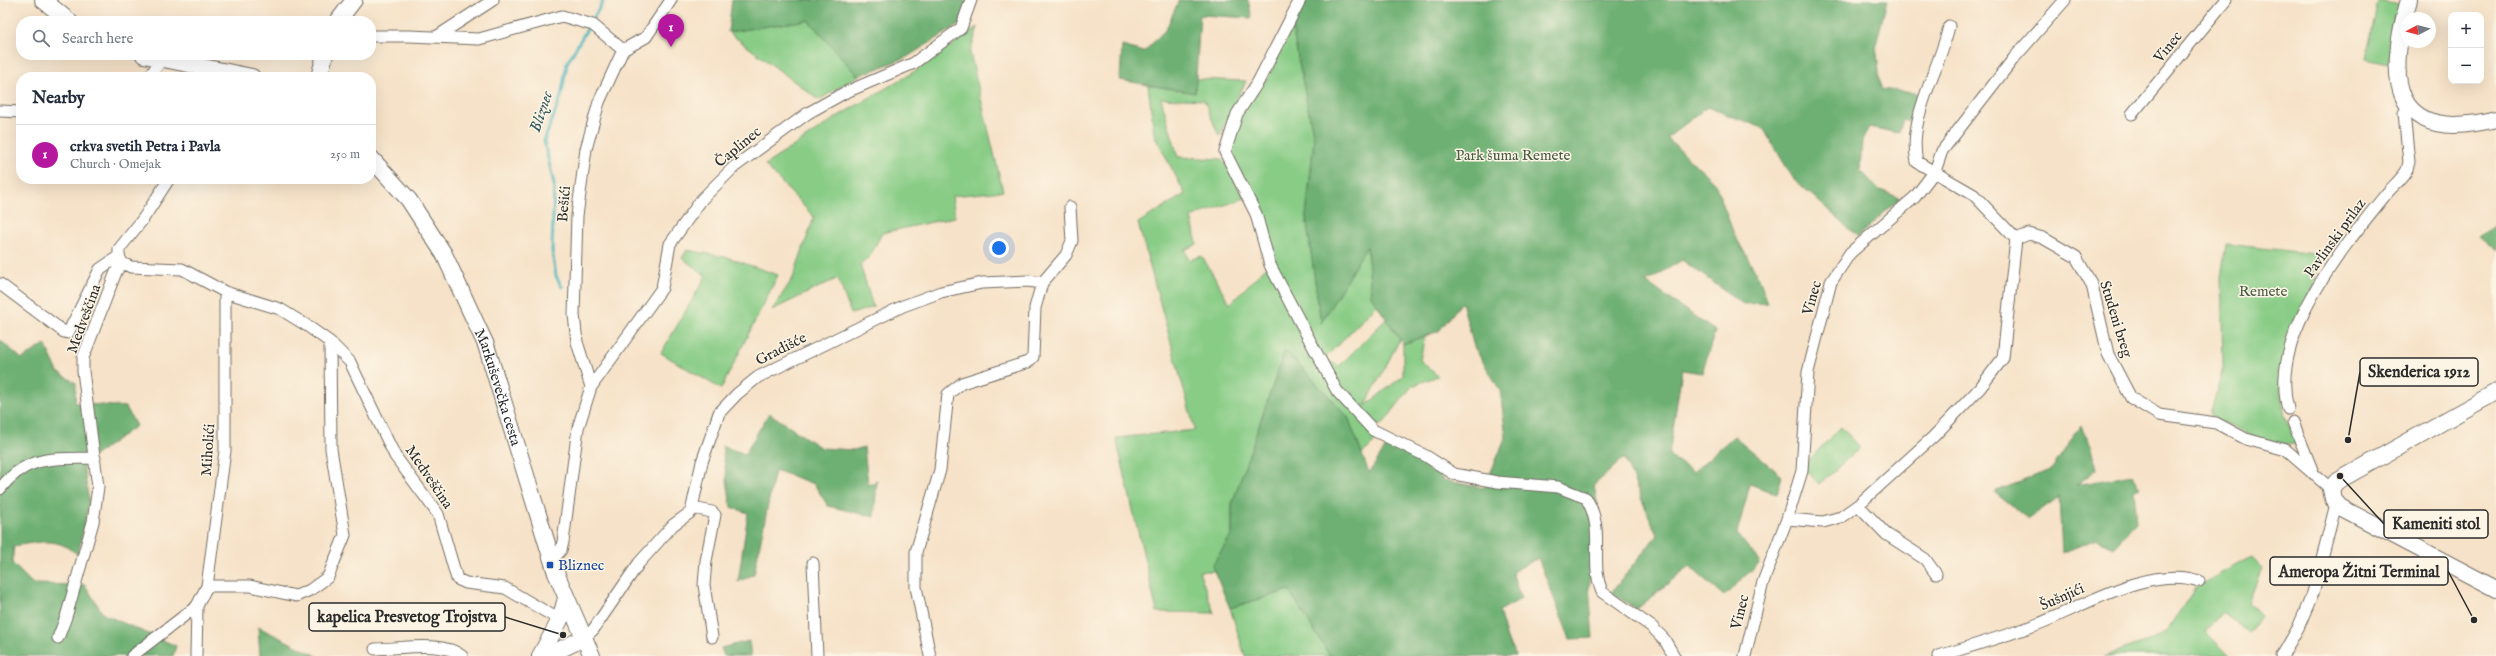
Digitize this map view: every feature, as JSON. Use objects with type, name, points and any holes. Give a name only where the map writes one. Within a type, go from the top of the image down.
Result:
[{"type":"main road","points":[[44,0],[63,16]]},
{"type":"main road","points":[[342,16],[354,0]]},
{"type":"main road","points":[[2409,0],[2399,45],[2396,70],[2400,90],[2407,106],[2418,116],[2441,124],[2464,124],[2496,119]]},
{"type":"main road","points":[[165,60],[196,71]]},
{"type":"main road","points":[[320,72],[324,60]]},
{"type":"main road","name":"Markuševečka cesta","points":[[376,164],[409,200],[444,254],[486,345],[552,560],[566,598],[592,656]]},
{"type":"main road","points":[[2496,392],[2336,482],[2331,489],[2336,504],[2357,518],[2496,589]]},
{"type":"main road","points":[[540,656],[560,620],[566,598]]},
{"type":"main road","points":[[547,656],[584,638]]},
{"type":"street","points":[[436,38],[493,0]]},
{"type":"street","points":[[376,36],[479,39],[562,16],[588,23],[623,50],[646,37],[671,0]]},
{"type":"street","name":"Čaplinec","points":[[591,387],[662,288],[670,244],[702,199],[734,167],[808,113],[844,93],[914,64],[962,28],[971,0]]},
{"type":"street","points":[[1300,0],[1258,82],[1237,114],[1225,152],[1256,214],[1270,265],[1337,391],[1379,434],[1426,456],[1454,474],[1497,482],[1558,486],[1586,498],[1596,519],[1596,571],[1602,592],[1652,627],[1664,639],[1674,656]]},
{"type":"street","name":"Vinec","points":[[1745,656],[1763,582],[1787,519],[1802,471],[1808,372],[1831,282],[1850,253],[1915,198],[1935,171],[1942,152],[2019,52],[2064,0]]},
{"type":"street","name":"Vinec","points":[[2132,114],[2226,0]]},
{"type":"street","points":[[1787,519],[1831,521],[1858,505],[1933,437],[1980,388],[2003,358],[2012,255],[2016,239],[1974,195],[1935,171],[1917,162],[1915,152],[1916,129],[1945,45],[1949,26]]},
{"type":"street","name":"Bešići","points":[[591,387],[577,342],[574,315],[577,216],[586,149],[599,102],[613,67],[623,50]]},
{"type":"street","points":[[153,72],[161,60]]},
{"type":"street","points":[[0,111],[16,112]]},
{"type":"street","name":"Pavlinski prilaz","points":[[2288,409],[2285,398],[2286,374],[2306,306],[2330,269],[2407,170],[2409,162],[2404,113]]},
{"type":"street","name":"Medveščina","points":[[58,638],[66,618],[93,522],[98,487],[83,371],[83,358],[120,260],[119,249],[143,219],[166,184]]},
{"type":"street","points":[[930,656],[916,587],[916,552],[940,470],[948,394],[962,382],[1028,362],[1033,358],[1036,308],[1042,283],[1066,255],[1072,241],[1070,207]]},
{"type":"street","name":"Studeni breg","points":[[2016,239],[2029,234],[2043,238],[2076,257],[2092,285],[2108,354],[2131,398],[2159,415],[2216,423],[2246,439],[2286,450],[2331,489]]},
{"type":"street","name":"Medveščina","points":[[0,284],[64,332],[68,332],[100,269],[106,263],[120,260],[131,267],[182,269],[225,292],[280,309],[306,324],[330,342],[350,362],[396,456],[438,514],[457,579],[466,583],[505,588],[560,620]]},
{"type":"street","name":"Gradišće","points":[[693,508],[702,462],[719,413],[737,394],[758,376],[903,306],[942,292],[982,283],[1028,281],[1042,283]]},
{"type":"street","name":"Miholići","points":[[196,656],[197,606],[207,586],[225,451],[225,292]]},
{"type":"street","points":[[207,586],[250,586],[296,596],[310,590],[328,577],[345,535],[330,449],[330,342]]},
{"type":"street","points":[[552,560],[558,555],[563,542],[578,428],[591,387]]},
{"type":"street","points":[[2293,422],[2312,464],[2314,475]]},
{"type":"street","points":[[0,489],[10,475],[27,464],[46,459],[94,458]]},
{"type":"street","points":[[2282,656],[2298,628],[2313,593],[2336,504]]},
{"type":"street","points":[[1858,505],[1886,534],[1925,559],[1936,574]]},
{"type":"street","points":[[584,638],[593,631],[639,563],[673,525],[688,515],[693,508],[712,512],[715,515],[704,585],[712,637]]},
{"type":"street","points":[[813,563],[817,656]]},
{"type":"street","name":"Šušnjići","points":[[1940,656],[2021,630],[2116,590],[2175,576],[2188,577],[2199,581]]},
{"type":"street","name":"Miholići","points":[[132,656],[197,606]]},
{"type":"street","points":[[375,649],[441,646],[454,650],[462,656]]},
{"type":"green space","points":[[732,0],[966,0],[965,21],[907,57],[858,76],[808,20],[728,32]]},
{"type":"green space","points":[[1179,0],[1248,0],[1252,18],[1200,15],[1195,93],[1120,80],[1122,46],[1144,52],[1166,29]]},
{"type":"green space","name":"Park šuma Remete","points":[[1304,0],[1887,0],[1876,45],[1881,89],[1921,94],[1913,122],[1903,119],[1899,133],[1869,127],[1862,140],[1860,170],[1878,189],[1900,198],[1858,237],[1793,178],[1763,128],[1707,107],[1667,138],[1715,183],[1734,234],[1759,278],[1768,303],[1743,304],[1682,260],[1646,282],[1715,331],[1702,373],[1682,370],[1669,455],[1693,472],[1734,436],[1782,476],[1777,494],[1750,484],[1737,534],[1760,562],[1724,596],[1689,566],[1637,609],[1611,593],[1657,535],[1624,458],[1594,485],[1602,531],[1589,586],[1593,638],[1570,639],[1538,558],[1512,572],[1521,599],[1499,611],[1507,639],[1516,656],[1330,656],[1289,590],[1230,608],[1212,566],[1232,534],[1232,504],[1285,350],[1348,417],[1369,473],[1386,447],[1395,447],[1429,461],[1443,480],[1484,488],[1506,437],[1500,390],[1474,347],[1462,302],[1439,331],[1403,344],[1371,296],[1367,246],[1321,323],[1306,217],[1314,139],[1292,27]]},
{"type":"green space","points":[[2378,1],[2400,5],[2388,64],[2366,59]]},
{"type":"green space","points":[[808,20],[858,76],[819,100],[728,32]]},
{"type":"green space","points":[[978,27],[970,53],[1003,191],[952,196],[955,217],[882,233],[870,256],[860,264],[873,307],[851,314],[838,278],[772,310],[793,278],[814,217],[765,165],[840,115],[917,70]]},
{"type":"green space","points":[[1292,27],[1314,139],[1306,217],[1321,323],[1367,245],[1371,295],[1377,305],[1324,359],[1339,366],[1386,319],[1400,339],[1365,406],[1403,376],[1403,344],[1425,336],[1420,360],[1438,376],[1412,386],[1382,425],[1368,424],[1376,441],[1362,454],[1348,417],[1285,350],[1232,504],[1232,534],[1213,565],[1215,571],[1199,571],[1214,613],[1157,612],[1116,438],[1195,430],[1138,223],[1185,194],[1154,134],[1148,85],[1195,93],[1196,79],[1246,81],[1219,136],[1204,100],[1161,98],[1178,157],[1222,159],[1245,198],[1191,217],[1197,244],[1185,250],[1189,260],[1202,256],[1230,304],[1266,267],[1279,271],[1271,242],[1228,154],[1228,131],[1270,74]]},
{"type":"green space","points":[[2496,224],[2496,251],[2478,236]]},
{"type":"green space","name":"Remete","points":[[2226,244],[2315,254],[2315,283],[2282,371],[2280,389],[2285,417],[2298,444],[2274,443],[2263,440],[2231,427],[2210,415],[2223,368],[2221,276]]},
{"type":"green space","points":[[687,250],[726,257],[778,275],[721,389],[661,353],[706,276],[682,258]]},
{"type":"green space","points":[[0,340],[22,359],[45,344],[58,372],[76,383],[75,403],[126,407],[136,426],[83,464],[89,501],[78,555],[63,545],[40,542],[14,546],[12,563],[33,584],[85,585],[103,614],[176,646],[173,656],[0,656]]},
{"type":"green space","points":[[769,413],[821,448],[854,450],[864,447],[868,485],[877,481],[874,517],[828,506],[814,484],[775,470],[754,574],[738,582],[748,513],[731,507],[722,446],[745,454]]},
{"type":"green space","points":[[2081,426],[2092,448],[2097,469],[2076,485],[2132,475],[2141,487],[2134,489],[2137,522],[2113,547],[2096,539],[2062,553],[2059,497],[2028,519],[1994,492],[2051,470]]},
{"type":"green space","points":[[1841,427],[1860,447],[1820,484],[1804,469],[1805,464]]},
{"type":"green space","points":[[2251,557],[2262,568],[2248,602],[2261,615],[2249,633],[2222,612],[2206,632],[2230,656],[2104,656],[2154,639],[2167,630],[2196,587]]},
{"type":"green space","points":[[1289,590],[1330,656],[1245,656],[1230,608]]},
{"type":"green space","points":[[258,627],[317,656],[260,656]]},
{"type":"green space","points":[[749,641],[751,656],[724,656],[721,648]]},
{"type":"waterway","name":"Bliznec","points":[[562,287],[556,276],[552,251],[554,184],[544,141],[561,97],[567,63],[604,0]]},
{"type":"place","name":"crkva svetih Petra i Pavla","points":[[671,47]]},
{"type":"place","name":"Skenderica 1912","points":[[2348,440]]},
{"type":"place","name":"Kameniti stol","points":[[2340,476]]},
{"type":"place","name":"Bliznec","points":[[550,565]]},
{"type":"place","name":"Ameropa Žitni Terminal","points":[[2474,620]]},
{"type":"place","name":"kapelica Presvetog Trojstva","points":[[563,635]]}]
